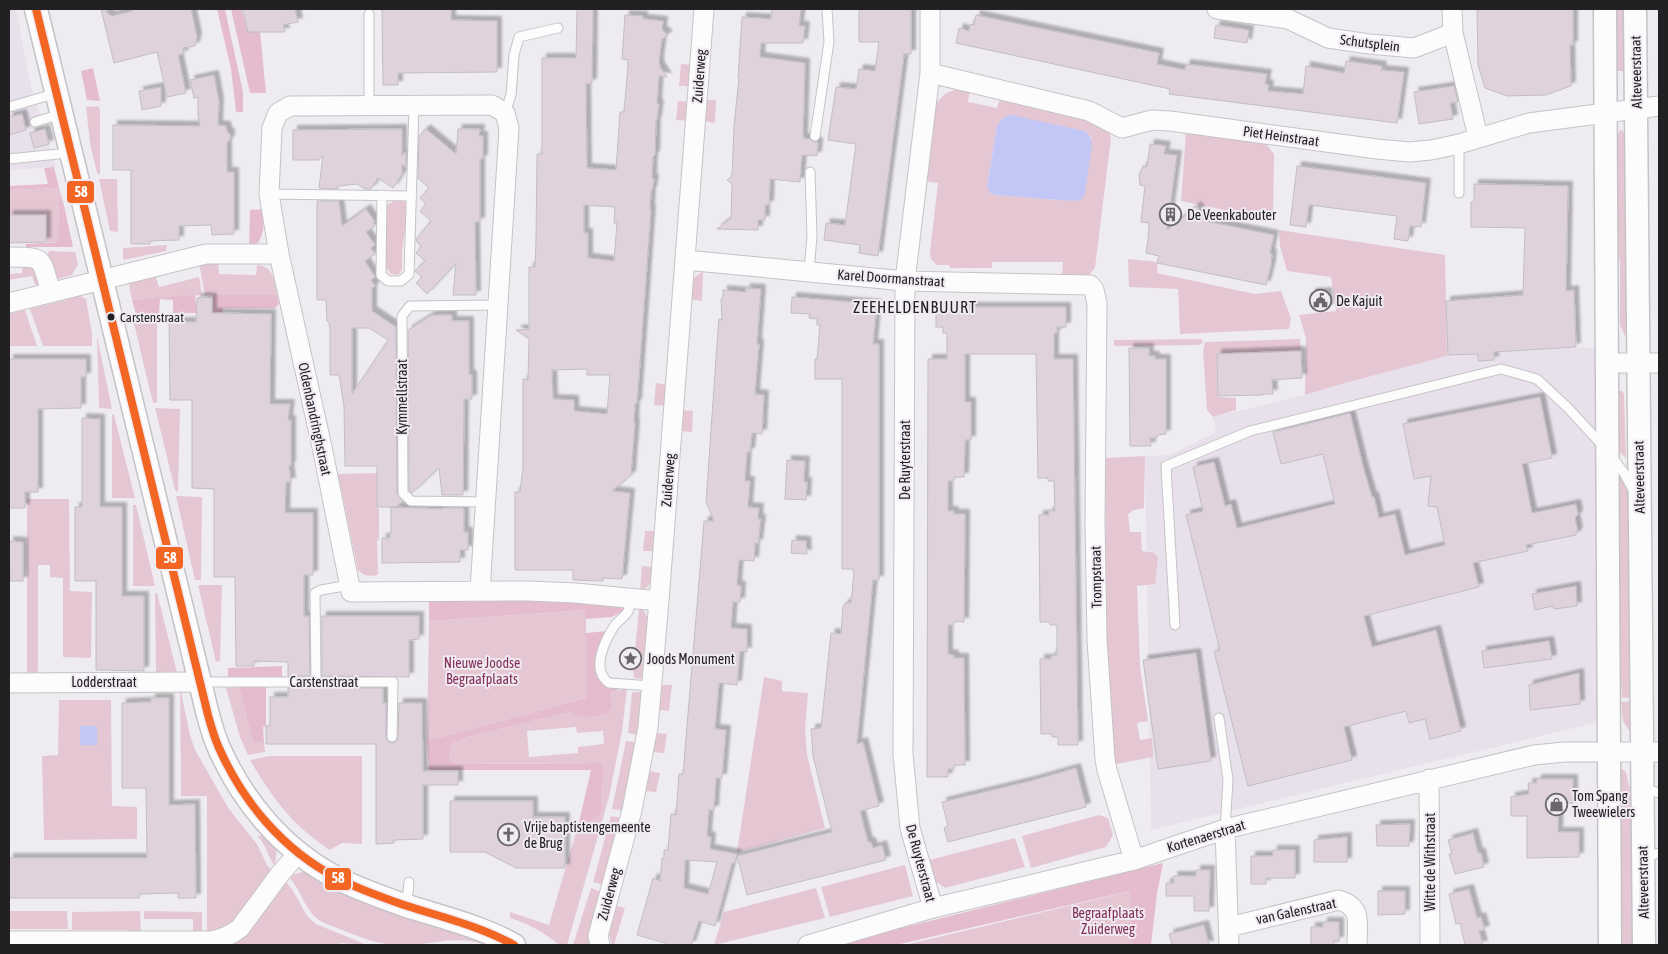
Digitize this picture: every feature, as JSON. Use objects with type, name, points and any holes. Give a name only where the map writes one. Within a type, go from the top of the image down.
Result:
[{"type":"street","points":[[36,9],[102,279],[191,682],[208,715],[218,746],[240,787],[266,823],[318,867],[337,878],[394,901],[475,927],[514,945]]},
{"type":"street","name":"Zuiderweg","points":[[600,945],[598,936],[632,810],[648,727],[704,9]]},
{"type":"street","name":"De Ruyterstraat","points":[[930,9],[930,73],[905,281],[904,754],[910,828],[933,908]]},
{"type":"street","name":"Schutsplein","points":[[1217,9],[1288,14],[1328,38],[1387,46],[1414,48],[1453,32]]},
{"type":"street","points":[[1452,9],[1453,32],[1478,137]]},
{"type":"street","points":[[1605,9],[1610,945]]},
{"type":"street","name":"Alteveerstraat","points":[[1636,9],[1637,108],[1648,363],[1639,502],[1650,751],[1651,855],[1644,945]]},
{"type":"street","name":"Piet Heinstraat","points":[[930,73],[1089,111],[1122,128],[1152,120],[1170,121],[1409,152],[1431,150],[1458,144],[1529,123],[1659,106]]},
{"type":"street","points":[[269,194],[272,128],[278,113],[290,106],[492,105],[505,113],[509,128],[480,591]]},
{"type":"street","name":"Oldenbandringhstraat","points":[[269,194],[279,254],[322,447],[350,586]]},
{"type":"street","points":[[9,303],[206,254],[279,254]]},
{"type":"street","points":[[9,257],[36,257],[41,261],[51,292]]},
{"type":"street","name":"Karel Doormanstraat","points":[[685,260],[905,281],[1090,285],[1094,290]]},
{"type":"street","name":"Trompstraat","points":[[1094,290],[1097,304],[1095,522],[1097,640],[1105,758],[1134,860]]},
{"type":"street","points":[[1607,363],[1648,363]]},
{"type":"street","points":[[350,586],[351,592],[480,591],[575,593],[659,601]]},
{"type":"street","name":"Lodderstraat","points":[[9,682],[191,682]]},
{"type":"street","name":"Kortenaerstraat","points":[[808,945],[933,908],[1134,860],[1225,829],[1429,779],[1534,755],[1565,752],[1608,753],[1650,751]]},
{"type":"street","name":"Witte de Withstraat","points":[[1429,779],[1430,945]]},
{"type":"street","name":"van Galenstraat","points":[[1225,829],[1229,936],[1339,900],[1350,903],[1357,913],[1356,945]]},
{"type":"street","points":[[9,941],[211,941],[222,939],[240,928],[280,874],[299,852]]},
{"type":"lane","points":[[815,136],[829,42],[827,9]]},
{"type":"lane","points":[[369,14],[369,105]]},
{"type":"lane","points":[[505,113],[511,95],[514,55],[519,37],[558,28]]},
{"type":"lane","points":[[9,107],[60,103]]},
{"type":"lane","points":[[35,122],[60,103]]},
{"type":"lane","points":[[382,195],[381,275],[388,282],[401,281],[409,274],[414,106]]},
{"type":"lane","points":[[1458,144],[1459,193]]},
{"type":"lane","points":[[9,159],[71,151]]},
{"type":"lane","points":[[809,272],[812,236],[810,172]]},
{"type":"lane","points":[[269,194],[412,196]]},
{"type":"lane","name":"Kymmellstraat","points":[[485,502],[411,501],[403,493],[402,316],[410,306],[499,305]]},
{"type":"lane","points":[[1176,625],[1166,466],[1250,431],[1501,369],[1537,379],[1568,408],[1608,451],[1624,473],[1639,502]]},
{"type":"lane","points":[[316,682],[315,593],[321,590],[350,586]]},
{"type":"lane","points":[[630,599],[628,612],[616,624],[605,644],[600,660],[600,670],[604,680],[609,683],[652,686]]},
{"type":"lane","name":"Carstenstraat","points":[[191,682],[392,682],[392,737]]},
{"type":"lane","points":[[1219,718],[1228,780],[1225,829]]},
{"type":"lane","points":[[394,901],[408,893],[409,882]]},
{"type":"shaded area","points":[[9,9],[16,9],[31,86],[56,167],[9,170]]},
{"type":"shaded area","points":[[217,9],[225,9],[243,92],[243,112],[236,112],[231,69]]},
{"type":"shaded area","points":[[231,9],[241,9],[248,32],[260,32],[266,93],[250,93]]},
{"type":"shaded area","points":[[93,68],[100,101],[87,100],[81,71]]},
{"type":"shaded area","points":[[54,167],[59,188],[9,190],[9,186],[48,184],[44,168]]},
{"type":"shaded area","points":[[59,201],[63,201],[73,247],[26,247],[26,244],[58,242]]},
{"type":"shaded area","points":[[264,209],[263,231],[259,242],[249,247],[250,210]]},
{"type":"shaded area","points":[[195,295],[196,305],[213,305],[213,295],[277,295],[279,304],[275,308],[223,308],[222,313],[173,313],[173,300],[160,299],[159,314],[136,314],[132,300]]},
{"type":"shaded area","points":[[1616,347],[1603,721],[1151,830],[1145,456],[1170,455],[1216,432],[1213,417],[1305,395],[1447,356],[1448,350]]},
{"type":"shaded area","points":[[429,597],[541,598],[633,606],[612,617],[586,619],[585,610],[429,621]]},
{"type":"shaded area","points":[[607,631],[599,645],[597,657],[601,681],[605,685],[616,687],[618,690],[611,692],[612,705],[608,713],[589,717],[579,716],[570,712],[468,737],[452,743],[449,755],[450,761],[458,764],[601,763],[604,771],[601,797],[603,808],[598,817],[586,823],[579,822],[591,770],[429,770],[427,741],[586,698],[586,633]]},
{"type":"shaded area","points":[[282,666],[282,679],[228,678],[228,668]]},
{"type":"shaded area","points":[[266,686],[266,726],[263,727],[264,742],[253,743],[239,687]]},
{"type":"shaded area","points":[[1163,863],[1151,945],[1132,945],[1130,891],[896,945],[833,945]]},
{"type":"green space","points":[[1614,9],[1627,9],[1628,71],[1614,71]]},
{"type":"green space","points":[[681,64],[692,65],[691,86],[679,86]]},
{"type":"green space","points":[[960,88],[970,89],[968,102],[997,108],[1001,96],[1084,115],[1108,127],[1111,138],[1095,268],[1089,275],[1062,275],[1063,262],[992,262],[992,268],[950,268],[949,265],[937,265],[931,259],[930,252],[938,183],[923,181],[934,105],[946,93]],"holes":[[[997,126],[1085,131],[1092,138],[1071,201],[995,195],[989,192],[987,185]]]},
{"type":"green space","points":[[705,100],[716,100],[715,123],[703,121]]},
{"type":"green space","points":[[678,101],[690,102],[689,121],[676,120]]},
{"type":"green space","points":[[98,106],[100,109],[100,175],[97,173],[90,143],[86,107]]},
{"type":"green space","points":[[1621,129],[1626,136],[1627,335],[1625,336],[1620,325],[1620,260],[1617,253],[1616,137]]},
{"type":"green space","points":[[1186,132],[1266,144],[1274,154],[1273,220],[1181,201]]},
{"type":"green space","points":[[99,179],[117,179],[118,232],[110,231]]},
{"type":"green space","points":[[59,188],[63,201],[59,201],[58,242],[46,242],[46,215],[9,215],[9,190]]},
{"type":"green space","points":[[400,200],[405,202],[407,213],[402,251],[402,269],[397,275],[391,274],[386,267],[386,206]]},
{"type":"green space","points":[[1279,230],[1445,255],[1447,356],[1305,395],[1306,338],[1299,315],[1336,311],[1331,277],[1287,271],[1280,246]]},
{"type":"green space","points":[[167,245],[166,251],[123,260],[123,248]]},
{"type":"green space","points":[[49,251],[75,252],[78,264],[72,275],[55,280],[47,257]]},
{"type":"green space","points":[[1128,259],[1158,262],[1157,273],[1255,294],[1281,291],[1291,318],[1289,329],[1180,334],[1178,289],[1129,287]]},
{"type":"green space","points":[[23,261],[34,262],[40,284],[35,285],[32,276],[9,280],[9,274],[22,273]]},
{"type":"green space","points":[[218,261],[219,274],[256,275],[257,265],[267,268],[274,280],[277,295],[205,295],[199,263]]},
{"type":"green space","points":[[703,272],[702,301],[690,299],[694,279]]},
{"type":"green space","points":[[155,274],[159,287],[199,277],[202,295],[132,300],[129,285],[132,279]]},
{"type":"green space","points":[[77,294],[86,299],[92,333],[92,346],[43,346],[30,309],[66,300],[69,295]]},
{"type":"green space","points":[[25,310],[37,346],[9,346],[9,314]]},
{"type":"green space","points":[[133,320],[157,320],[157,403],[153,403]]},
{"type":"green space","points":[[97,336],[112,409],[99,408]]},
{"type":"green space","points":[[1202,339],[1203,343],[1198,345],[1114,346],[1114,340]]},
{"type":"green space","points":[[1300,339],[1301,351],[1217,354],[1218,397],[1236,398],[1236,410],[1213,417],[1207,410],[1203,351],[1205,342]]},
{"type":"green space","points":[[656,383],[668,385],[666,406],[654,405]]},
{"type":"green space","points":[[1622,391],[1624,394],[1626,458],[1615,448],[1617,392]]},
{"type":"green space","points":[[155,408],[180,409],[178,492],[175,490]]},
{"type":"green space","points":[[681,410],[693,411],[692,432],[680,431]]},
{"type":"green space","points":[[112,414],[114,415],[135,498],[112,498]]},
{"type":"green space","points":[[1145,456],[1144,508],[1134,510],[1128,514],[1130,532],[1141,532],[1142,551],[1154,553],[1158,558],[1155,584],[1137,586],[1140,666],[1148,721],[1137,723],[1140,740],[1152,738],[1153,757],[1111,765],[1107,688],[1105,458]]},
{"type":"green space","points":[[1617,470],[1631,494],[1636,697],[1622,698],[1619,652]]},
{"type":"green space","points":[[377,473],[377,507],[379,509],[379,540],[377,541],[378,575],[367,576],[358,570],[338,474]]},
{"type":"green space","points":[[176,496],[202,497],[201,580],[195,580]]},
{"type":"green space","points":[[27,499],[69,499],[70,591],[92,592],[91,658],[63,657],[63,578],[50,577],[50,565],[38,565],[38,671],[35,676],[27,678]]},
{"type":"green space","points":[[133,505],[136,505],[155,586],[133,586]]},
{"type":"green space","points":[[645,531],[657,531],[656,551],[643,551]]},
{"type":"green space","points":[[642,566],[654,567],[654,571],[649,585],[640,592]]},
{"type":"green space","points":[[198,585],[222,585],[220,661],[216,662]]},
{"type":"green space","points":[[155,593],[157,593],[177,673],[156,674]]},
{"type":"green space","points":[[639,608],[644,611],[650,623],[645,679],[634,678],[633,670],[643,663],[642,657],[635,651]]},
{"type":"green space","name":"Nieuwe Joodse Begraafplaats","points":[[586,610],[586,698],[427,741],[429,621]]},
{"type":"green space","points":[[764,677],[782,681],[782,691],[808,693],[805,731],[807,755],[825,828],[737,852]]},
{"type":"green space","points":[[661,685],[672,685],[669,711],[658,710]]},
{"type":"green space","points":[[239,687],[253,743],[264,742],[265,752],[248,755],[240,737],[226,688]]},
{"type":"green space","points":[[180,688],[195,750],[229,809],[257,844],[273,873],[234,923],[207,936],[207,796],[181,796]]},
{"type":"green space","points":[[627,688],[622,732],[609,797],[567,945],[559,945],[536,929],[510,918],[510,912],[549,925],[579,822],[586,823],[603,808],[601,797],[604,771],[588,763],[458,764],[450,761],[449,755],[452,743],[468,737],[570,712],[612,705],[611,692]],"holes":[[[576,727],[577,733],[603,731],[604,744],[578,747],[578,753],[529,757],[527,731]]]},
{"type":"green space","points":[[632,692],[641,692],[644,696],[640,735],[628,733]]},
{"type":"green space","points":[[59,700],[111,700],[112,806],[137,807],[137,839],[44,840],[42,756],[58,755]]},
{"type":"green space","points":[[1635,701],[1634,723],[1630,732],[1623,721],[1621,702]]},
{"type":"green space","points":[[655,733],[667,734],[664,753],[652,752]]},
{"type":"green space","points":[[626,741],[639,743],[625,811],[612,809]]},
{"type":"green space","points":[[269,756],[362,756],[362,844],[342,843],[330,850],[294,821],[275,799],[250,760]]},
{"type":"green space","points":[[1622,769],[1626,772],[1631,794],[1634,945],[1618,945],[1619,773]]},
{"type":"green space","points":[[649,771],[660,773],[656,792],[645,791]]},
{"type":"green space","points":[[1099,815],[1108,818],[1113,835],[1106,847],[1031,868],[1022,836]]},
{"type":"green space","points":[[611,816],[623,818],[604,885],[593,882]]},
{"type":"green space","points":[[265,835],[277,846],[275,866],[263,843],[257,836]]},
{"type":"green space","points":[[1015,838],[1025,867],[945,888],[935,881],[929,860]]},
{"type":"green space","points":[[905,865],[913,896],[830,917],[821,887]]},
{"type":"green space","points":[[309,870],[485,940],[483,944],[456,940],[392,945],[366,939],[329,925],[314,915],[288,876]]},
{"type":"green space","points":[[284,880],[292,889],[307,916],[316,924],[367,945],[340,943],[337,945],[225,945]]},
{"type":"green space","points":[[591,888],[602,892],[590,936],[590,945],[573,945]]},
{"type":"green space","points":[[816,888],[825,918],[714,945],[724,912]]},
{"type":"green space","name":"Begraafplaats Zuiderweg","points":[[1131,891],[1134,945],[905,945]]},
{"type":"green space","points":[[613,905],[625,908],[614,945],[612,945],[607,927]]},
{"type":"green space","points":[[9,911],[67,911],[68,929],[9,929]]},
{"type":"green space","points":[[140,911],[141,935],[133,935],[127,930],[72,930],[72,912]]},
{"type":"green space","points":[[144,911],[202,912],[202,933],[193,933],[193,919],[144,919]]},
{"type":"water","points":[[1012,115],[1085,131],[1092,141],[1092,145],[1085,193],[1081,200],[1071,201],[995,195],[989,192],[987,186],[997,126],[1004,117]]},
{"type":"water","points":[[80,726],[97,726],[97,745],[80,745]]},
{"type":"building","points":[[101,9],[112,16],[132,11],[133,9],[191,9],[197,37],[195,46],[183,48],[184,54],[178,55],[186,93],[167,97],[157,52],[114,63]]},
{"type":"building","points":[[242,9],[295,9],[298,22],[283,25],[285,32],[248,32]]},
{"type":"building","points":[[382,9],[451,9],[451,20],[497,21],[497,72],[398,73],[398,85],[383,85]]},
{"type":"building","points":[[577,9],[593,9],[592,83],[586,84],[587,168],[616,170],[620,112],[624,112],[628,65],[628,60],[622,59],[625,15],[643,16],[643,19],[663,21],[662,30],[668,35],[662,39],[659,60],[660,67],[667,77],[659,76],[657,104],[659,104],[656,120],[655,155],[653,157],[652,178],[654,179],[651,191],[631,475],[612,491],[630,493],[622,579],[603,578],[603,581],[573,580],[573,570],[515,570],[515,492],[520,492],[523,467],[523,379],[528,380],[529,339],[516,330],[529,329],[529,267],[535,267],[537,154],[542,154],[542,58],[576,58]],"holes":[[[584,205],[615,207],[614,223],[617,223],[614,261],[588,258],[588,233],[584,233]],[[587,369],[587,375],[610,375],[607,414],[574,411],[574,400],[553,399],[552,370]]]},
{"type":"building","points":[[772,9],[801,9],[799,26],[805,26],[803,43],[761,43],[760,57],[805,63],[803,138],[818,142],[817,156],[802,155],[800,182],[770,179],[769,205],[765,205],[765,220],[758,220],[758,230],[717,229],[731,218],[732,184],[727,180],[732,176],[742,17],[771,19]]},
{"type":"building","points":[[859,9],[911,9],[911,54],[904,54],[878,256],[859,253],[860,245],[824,240],[826,223],[845,225],[856,144],[828,140],[836,87],[856,89],[859,69],[875,71],[879,42],[859,42]]},
{"type":"building","points":[[1477,9],[1573,9],[1573,45],[1570,45],[1571,86],[1546,95],[1507,96],[1485,88],[1478,65]]},
{"type":"building","points":[[976,15],[1159,53],[1157,64],[1185,70],[1186,64],[1267,74],[1265,84],[1269,85],[1268,91],[1303,94],[1306,66],[1344,73],[1346,61],[1382,66],[1381,70],[1404,72],[1397,123],[1169,94],[1170,89],[956,43],[959,28],[969,31],[970,24],[974,25]]},
{"type":"building","points":[[1216,25],[1249,30],[1247,43],[1214,38]]},
{"type":"building","points":[[214,75],[219,102],[218,125],[226,126],[230,134],[230,139],[227,143],[227,172],[234,172],[234,234],[212,235],[211,225],[179,226],[179,240],[150,241],[150,244],[131,244],[131,170],[113,170],[113,125],[200,126],[198,97],[194,98],[190,80]]},
{"type":"building","points":[[1454,86],[1458,102],[1450,103],[1453,119],[1419,124],[1414,92]]},
{"type":"building","points":[[161,87],[161,106],[142,110],[139,91]]},
{"type":"building","points":[[22,114],[26,130],[9,135],[9,117]]},
{"type":"building","points":[[45,129],[49,144],[34,148],[30,133]]},
{"type":"building","points":[[402,129],[402,156],[406,151],[406,167],[402,164],[402,174],[393,188],[378,178],[371,189],[365,189],[357,184],[338,186],[338,189],[319,188],[323,155],[319,160],[293,160],[293,130]]},
{"type":"building","points":[[426,129],[456,154],[458,129],[480,129],[479,136],[483,136],[483,159],[480,159],[480,222],[475,222],[476,295],[453,295],[456,263],[427,294],[416,283],[422,277],[415,271],[425,261],[416,253],[421,246],[416,239],[431,221],[420,211],[426,204],[420,198],[429,188],[418,178],[419,136]]},
{"type":"building","name":"De Veenkabouter","points":[[1150,144],[1166,146],[1164,154],[1177,155],[1167,230],[1197,206],[1205,221],[1274,235],[1270,253],[1272,254],[1271,265],[1266,285],[1157,263],[1159,256],[1146,253],[1149,223],[1141,222],[1145,186],[1140,185],[1139,175],[1143,166],[1147,167]]},
{"type":"building","points":[[1297,166],[1426,183],[1421,227],[1410,226],[1408,241],[1394,239],[1397,216],[1309,205],[1306,227],[1290,225]]},
{"type":"building","points":[[1474,184],[1568,186],[1566,291],[1574,290],[1576,347],[1494,352],[1494,360],[1478,361],[1478,354],[1448,355],[1446,301],[1523,295],[1525,228],[1471,227],[1471,202],[1474,202]]},
{"type":"building","points":[[317,201],[339,201],[342,226],[366,209],[375,222],[373,223],[375,226],[366,232],[375,245],[371,248],[375,254],[365,261],[375,277],[371,280],[375,286],[372,288],[372,311],[396,327],[397,493],[403,501],[396,507],[377,507],[377,466],[345,466],[344,406],[339,375],[330,375],[330,329],[327,321],[326,300],[317,300]],"holes":[[[352,328],[369,328],[388,340],[352,394]]]},
{"type":"building","points":[[9,215],[46,215],[46,242],[9,243]]},
{"type":"building","points":[[746,288],[761,289],[755,394],[764,395],[762,434],[752,433],[750,452],[747,452],[745,481],[750,481],[748,507],[759,508],[758,519],[761,519],[758,544],[755,543],[754,561],[739,560],[737,585],[741,586],[740,602],[733,602],[731,628],[747,629],[747,652],[740,651],[737,685],[719,683],[715,729],[726,730],[722,778],[716,778],[714,810],[709,810],[707,836],[711,837],[710,849],[737,854],[735,863],[732,863],[715,926],[699,921],[691,945],[665,945],[665,943],[637,935],[653,878],[660,881],[664,850],[668,850],[671,814],[676,815],[679,774],[683,774],[704,521],[714,521],[706,502],[719,319],[722,320],[721,299],[723,297],[723,290],[746,292]],"holes":[[[685,860],[717,862],[708,894],[684,888]]]},
{"type":"building","name":"De Kajuit","points":[[1327,292],[1329,308],[1313,309],[1311,293]]},
{"type":"building","points":[[792,297],[877,304],[873,344],[879,344],[879,580],[873,580],[857,744],[863,742],[879,806],[860,811],[868,842],[871,842],[873,848],[882,845],[886,860],[747,895],[737,856],[832,832],[813,756],[811,729],[821,728],[831,633],[841,634],[843,606],[845,603],[851,603],[854,572],[853,569],[842,569],[842,379],[815,379],[815,359],[817,359],[820,325],[817,325],[817,319],[809,318],[810,314],[791,313]]},
{"type":"building","points":[[197,298],[212,298],[212,313],[271,314],[270,404],[290,404],[288,420],[291,420],[291,466],[289,466],[291,482],[286,482],[285,513],[313,513],[313,575],[304,575],[304,616],[309,616],[310,676],[288,676],[288,662],[254,661],[254,666],[236,666],[235,577],[214,577],[214,489],[192,488],[192,400],[170,400],[169,322],[196,322]]},
{"type":"building","points":[[936,307],[1066,307],[1066,327],[1057,327],[1057,333],[1054,333],[1054,359],[1073,359],[1078,745],[1058,745],[1058,737],[1052,737],[1052,734],[1041,734],[1040,659],[1051,659],[1051,656],[1057,655],[1057,625],[1050,625],[1050,622],[1040,622],[1039,515],[1049,515],[1049,511],[1055,511],[1054,481],[1048,481],[1048,478],[1038,478],[1036,354],[965,354],[965,402],[971,402],[971,440],[965,440],[964,477],[954,477],[954,481],[948,481],[948,511],[954,511],[954,514],[965,514],[964,622],[954,621],[954,625],[948,625],[948,654],[954,655],[954,658],[964,658],[965,765],[954,765],[954,769],[948,769],[948,777],[927,777],[928,359],[947,359],[947,333],[943,333],[943,327],[936,327]]},
{"type":"building","points":[[432,315],[452,315],[452,321],[469,321],[469,374],[472,375],[472,399],[464,399],[463,495],[442,495],[439,468],[412,493],[409,490],[408,330]]},
{"type":"building","points":[[1129,348],[1149,348],[1149,356],[1155,356],[1155,359],[1166,359],[1166,434],[1157,435],[1157,438],[1150,438],[1151,446],[1130,446]]},
{"type":"building","points":[[1301,351],[1302,378],[1272,380],[1273,394],[1218,396],[1217,354]]},
{"type":"building","points":[[9,359],[86,359],[86,377],[81,377],[81,408],[38,409],[38,492],[25,492],[25,508],[9,508]]},
{"type":"building","points":[[1540,397],[1552,458],[1522,464],[1532,513],[1576,504],[1578,514],[1575,518],[1578,532],[1576,532],[1576,535],[1526,545],[1528,551],[1473,563],[1479,587],[1364,616],[1372,647],[1436,630],[1461,731],[1430,739],[1425,719],[1409,723],[1406,711],[1344,727],[1352,760],[1248,786],[1214,651],[1220,650],[1186,515],[1203,511],[1193,467],[1214,462],[1225,506],[1231,504],[1237,528],[1335,504],[1323,454],[1281,464],[1273,432],[1350,413],[1363,466],[1379,518],[1395,514],[1405,555],[1445,545],[1437,507],[1428,506],[1431,476],[1414,479],[1403,424]]},
{"type":"building","points":[[82,418],[100,419],[100,507],[122,507],[122,596],[144,596],[144,671],[96,670],[96,581],[75,581],[75,507],[82,507]]},
{"type":"building","points":[[787,460],[805,461],[804,482],[807,482],[806,500],[785,499]]},
{"type":"building","points":[[391,507],[464,509],[464,532],[468,532],[468,550],[460,550],[460,562],[382,563],[382,538],[390,538],[391,533]]},
{"type":"building","points":[[792,540],[806,541],[807,554],[791,553]]},
{"type":"building","points":[[9,541],[23,542],[23,581],[10,581]]},
{"type":"building","points":[[1576,586],[1577,606],[1554,609],[1553,606],[1535,610],[1532,594]]},
{"type":"building","points":[[322,616],[419,616],[419,639],[409,640],[409,677],[322,676]]},
{"type":"building","points":[[1549,641],[1552,659],[1484,668],[1482,651]]},
{"type":"building","points":[[1196,653],[1211,761],[1158,769],[1143,660]]},
{"type":"building","points":[[1579,673],[1580,704],[1530,710],[1529,685]]},
{"type":"building","points":[[288,688],[383,688],[383,703],[386,703],[386,737],[391,743],[395,742],[398,738],[399,703],[422,703],[423,771],[458,771],[458,785],[423,785],[423,839],[394,840],[394,843],[376,844],[376,744],[266,744],[266,726],[270,726],[270,697],[288,697]]},
{"type":"building","points":[[151,698],[169,698],[169,805],[195,804],[196,898],[178,898],[178,893],[139,894],[139,898],[9,898],[9,858],[147,858],[146,788],[122,788],[122,703],[151,702]]},
{"type":"building","points":[[1076,768],[1086,807],[948,842],[944,828],[948,826],[942,802]]},
{"type":"building","points":[[1537,779],[1573,779],[1573,803],[1559,803],[1558,832],[1579,832],[1579,857],[1527,858],[1527,816],[1511,816],[1511,797],[1529,794],[1528,783],[1537,783]]},
{"type":"building","name":"Vrije baptistengemeente de Brug","points":[[450,801],[533,801],[533,817],[565,817],[565,868],[516,868],[485,852],[450,852]]},
{"type":"building","points":[[1410,824],[1409,846],[1377,846],[1376,825]]},
{"type":"building","points":[[1473,833],[1484,867],[1455,874],[1449,854],[1452,854],[1448,840]]},
{"type":"building","points":[[1347,837],[1347,862],[1314,862],[1314,840]]},
{"type":"building","points":[[1273,850],[1295,850],[1295,878],[1266,878],[1266,884],[1251,884],[1251,856],[1273,856]]},
{"type":"building","points":[[1196,870],[1210,870],[1209,911],[1194,911],[1194,896],[1166,896],[1166,883],[1174,883],[1173,876],[1196,876]]},
{"type":"building","points":[[1469,889],[1477,918],[1481,917],[1485,930],[1479,931],[1483,945],[1465,945],[1460,923],[1456,924],[1449,894]]},
{"type":"building","points":[[1378,891],[1405,891],[1405,914],[1378,915]]},
{"type":"building","points":[[1323,922],[1339,922],[1339,941],[1334,941],[1334,945],[1311,945],[1311,927],[1323,927]]},
{"type":"building","points":[[1204,925],[1209,945],[1172,945],[1169,934]]},
{"type":"transit line","name":"58","points":[[36,9],[208,715],[219,748],[229,768],[240,787],[267,823],[282,839],[317,867],[370,893],[474,927],[514,945]]},
{"type":"place","name":"De Veenkabouter","points":[[1171,215]]},
{"type":"place","name":"De Kajuit","points":[[1320,301]]},
{"type":"place","name":"Carstenstraat","points":[[111,317]]},
{"type":"place","name":"Joods Monument","points":[[631,659]]},
{"type":"place","name":"Tom Spang Tweewielers","points":[[1556,804]]},
{"type":"place","name":"Vrije baptistengemeente de Brug","points":[[508,835]]},
{"type":"district","name":"ZEEHELDENBUURT","points":[[915,307]]}]
